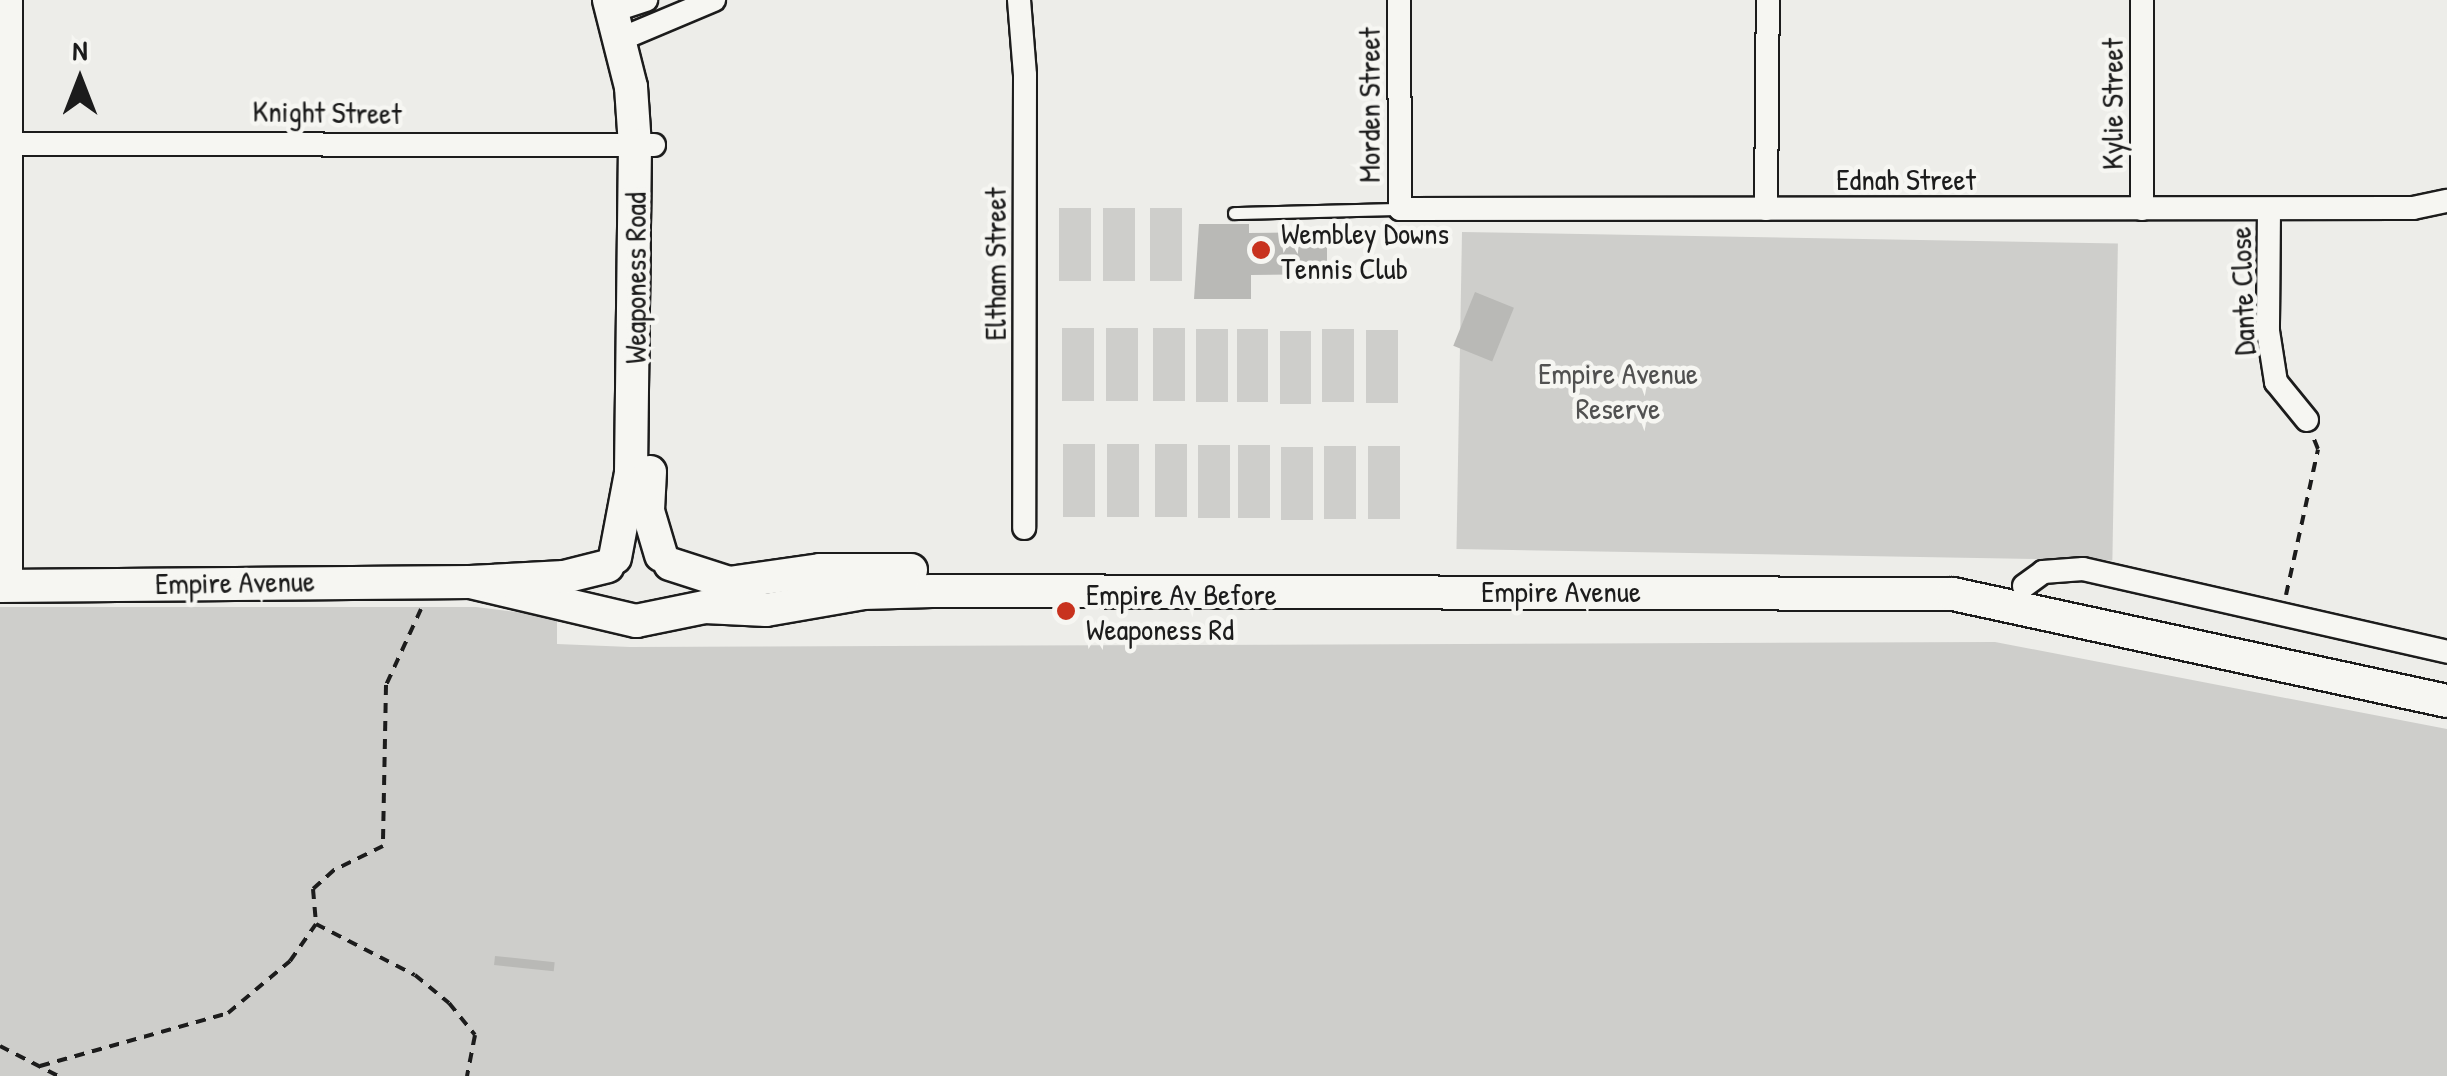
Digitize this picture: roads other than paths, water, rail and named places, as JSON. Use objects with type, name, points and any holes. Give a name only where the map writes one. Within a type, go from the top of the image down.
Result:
[{"type":"main road","name":"Weaponess Road","points":[[627,12],[645,145],[648,511],[666,559]]},
{"type":"main road","name":"Weaponess Road","points":[[612,562],[630,473],[645,145]]},
{"type":"main road","name":"Empire Avenue","points":[[6,586],[470,582],[564,577],[612,562],[638,548],[729,584],[820,570],[1884,569],[2024,586],[2447,681]]},
{"type":"main road","points":[[666,559],[677,588],[666,611]]},
{"type":"main road","points":[[612,562],[603,582],[616,613]]},
{"type":"main road","name":"Empire Avenue","points":[[470,582],[647,621],[666,611],[766,610],[863,593],[932,591],[1953,594],[2447,701]]},
{"type":"street","points":[[6,586],[6,144],[11,0]]},
{"type":"street","points":[[627,12],[714,0]]},
{"type":"street","name":"Eltham Street","points":[[1019,0],[1025,76],[1024,528]]},
{"type":"street","name":"Morden Street","points":[[1399,0],[1400,209]]},
{"type":"street","points":[[1766,209],[1768,0]]},
{"type":"street","name":"Kylie Street","points":[[2142,0],[2142,209]]},
{"type":"street","name":"Knight Street","points":[[6,144],[645,145]]},
{"type":"street","name":"Ednah Street","points":[[1400,209],[2413,208],[2447,201]]},
{"type":"street","name":"Ednah Street","points":[[2413,208],[2447,217]]},
{"type":"street","name":"Dante Close","points":[[2269,209],[2268,331],[2276,382],[2307,420]]},
{"type":"street","points":[[2024,586],[2043,572],[2082,569],[2447,652]]},
{"type":"lane","points":[[1234,213],[1400,209]]},
{"type":"place","name":"Wembley Downs Tennis Club","points":[[1261,250]]},
{"type":"place","name":"Empire Av Before Weaponess Rd","points":[[1066,611]]},
{"type":"park label","name":"Empire Avenue Reserve","points":[[1618,390]]}]
